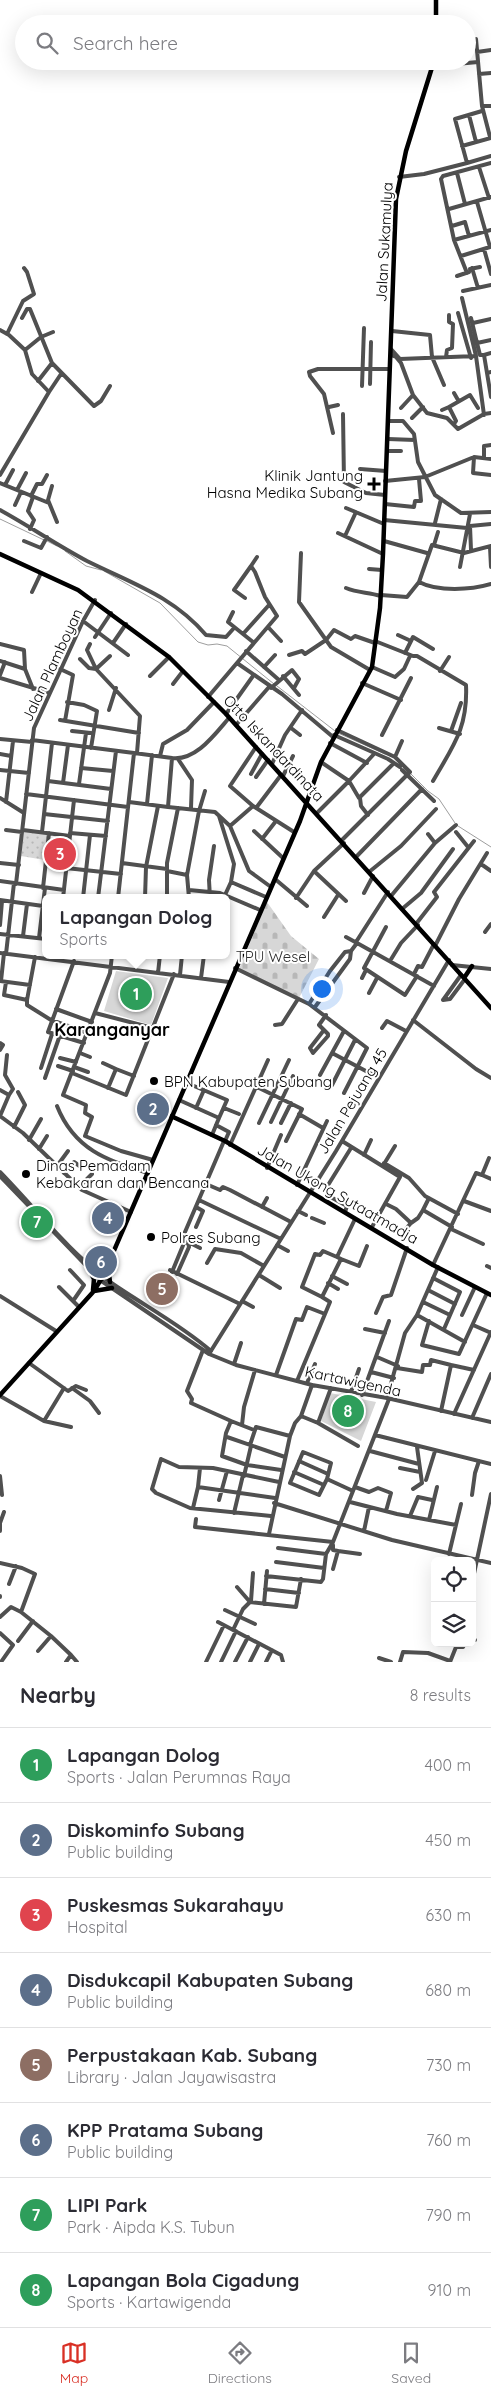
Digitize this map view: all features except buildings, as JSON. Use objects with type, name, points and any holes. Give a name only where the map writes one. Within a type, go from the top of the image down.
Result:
[{"type":"main road","points":[[436,0],[436,15]]},
{"type":"main road","name":"Jalan Sukamulya","points":[[371,668],[381,596],[384,541],[396,200],[399,177],[432,70]]},
{"type":"main road","name":"Otto Iskandardinata","points":[[0,554],[72,586],[95,600],[169,657],[256,746],[491,1008]]},
{"type":"main road","points":[[0,1396],[56,1331],[93,1292],[108,1265],[171,1116],[187,1083],[234,968],[275,879],[321,762],[371,668]]},
{"type":"main road","points":[[464,977],[472,966]]},
{"type":"main road","name":"Jalan Ukong Sutaatmadja","points":[[171,1116],[225,1141],[267,1168],[372,1227],[436,1266],[489,1294]]},
{"type":"main road","points":[[93,1292],[94,1279],[91,1268],[108,1265]]},
{"type":"main road","points":[[108,1265],[110,1282]]},
{"type":"main road","points":[[93,1292],[112,1288]]},
{"type":"street","points":[[462,146],[490,138],[483,111],[476,39]]},
{"type":"street","points":[[477,52],[491,50]]},
{"type":"street","points":[[479,74],[491,73]]},
{"type":"street","points":[[467,170],[455,119],[483,111],[491,106]]},
{"type":"street","points":[[483,111],[491,114]]},
{"type":"street","points":[[469,115],[476,142]]},
{"type":"street","points":[[399,177],[424,174],[491,156]]},
{"type":"street","points":[[466,271],[454,240],[449,209],[441,179],[443,176],[491,163]]},
{"type":"street","points":[[449,209],[490,198],[479,167]]},
{"type":"street","points":[[456,173],[465,204]]},
{"type":"street","points":[[461,256],[490,247],[477,202]]},
{"type":"street","points":[[452,226],[465,222],[469,236]]},
{"type":"street","points":[[454,240],[491,230]]},
{"type":"street","points":[[484,249],[491,274]]},
{"type":"street","points":[[457,276],[480,267]]},
{"type":"street","points":[[7,334],[23,301],[34,294],[24,268]]},
{"type":"street","points":[[473,270],[478,288]]},
{"type":"street","points":[[463,291],[491,285]]},
{"type":"street","points":[[462,298],[476,356],[484,415]]},
{"type":"street","points":[[22,318],[28,309],[31,311],[52,363],[95,407],[110,386]]},
{"type":"street","points":[[458,313],[471,358]]},
{"type":"street","points":[[446,357],[447,350],[452,348],[453,324],[448,322],[449,315]]},
{"type":"street","points":[[471,318],[480,355],[491,354]]},
{"type":"street","points":[[473,323],[491,319]]},
{"type":"street","points":[[362,386],[364,328]]},
{"type":"street","points":[[0,330],[25,350],[32,374],[49,392]]},
{"type":"street","points":[[392,331],[412,335],[429,334],[432,339],[432,357],[444,385]]},
{"type":"street","points":[[25,350],[41,337],[53,332]]},
{"type":"street","points":[[477,343],[491,340]]},
{"type":"street","points":[[370,384],[371,342]]},
{"type":"street","points":[[391,352],[400,359],[432,357],[471,358],[476,356]]},
{"type":"street","points":[[391,352],[401,363],[414,395],[427,413],[439,415],[459,429],[491,413]]},
{"type":"street","points":[[484,355],[489,373],[491,397]]},
{"type":"street","points":[[38,381],[52,363]]},
{"type":"street","points":[[333,432],[329,407],[324,394],[309,372],[318,369],[389,369]]},
{"type":"street","points":[[0,475],[2,466],[61,374]]},
{"type":"street","points":[[454,393],[458,400]]},
{"type":"street","points":[[401,408],[414,395]]},
{"type":"street","points":[[442,410],[470,395],[478,408]]},
{"type":"street","points":[[329,407],[338,405]]},
{"type":"street","points":[[412,418],[423,407]]},
{"type":"street","points":[[449,407],[456,420],[454,424]]},
{"type":"street","points":[[344,414],[344,482],[366,493],[385,496]]},
{"type":"street","points":[[388,421],[404,422],[414,434],[418,462],[435,495],[458,512],[473,514],[491,512]]},
{"type":"street","points":[[388,439],[415,440]]},
{"type":"street","points":[[484,458],[484,446],[491,444]]},
{"type":"street","points":[[388,451],[401,452]]},
{"type":"street","points":[[474,457],[473,473],[491,474]]},
{"type":"street","points":[[385,481],[419,479],[474,457],[491,459]]},
{"type":"street","points":[[360,469],[386,471]]},
{"type":"street","points":[[5,485],[13,470]]},
{"type":"street","points":[[15,505],[26,472]]},
{"type":"street","points":[[30,529],[34,520],[28,511],[36,484],[42,484],[48,476]]},
{"type":"street","points":[[385,504],[414,507],[415,502],[421,501],[419,479]]},
{"type":"street","points":[[0,483],[49,503]]},
{"type":"street","points":[[52,486],[48,496],[57,522]]},
{"type":"street","points":[[346,588],[356,593],[366,591],[381,596],[407,597],[419,582],[431,545],[434,545],[441,499]]},
{"type":"street","points":[[346,508],[384,522],[436,524],[467,528]]},
{"type":"street","points":[[0,510],[81,557],[174,604],[209,636],[226,637],[234,628]]},
{"type":"street","points":[[344,536],[356,512]]},
{"type":"street","points":[[460,567],[467,528],[473,514]]},
{"type":"street","points":[[471,550],[470,526],[491,524]]},
{"type":"street","points":[[338,533],[383,554]]},
{"type":"street","points":[[24,541],[41,548],[47,538]]},
{"type":"street","points":[[384,541],[428,553]]},
{"type":"street","points":[[434,545],[464,553],[490,547],[491,567]]},
{"type":"street","points":[[302,554],[298,601],[331,647],[371,668],[395,677],[404,669],[410,656]]},
{"type":"street","points":[[245,598],[234,590],[257,557]]},
{"type":"street","points":[[208,697],[277,616],[269,605],[255,572],[250,566]]},
{"type":"street","points":[[369,569],[382,570]]},
{"type":"street","points":[[32,592],[41,573]]},
{"type":"street","points":[[419,582],[429,587],[454,588],[491,584]]},
{"type":"street","name":"Jalan Plamboyan","points":[[0,981],[18,865],[35,724],[83,621],[95,600]]},
{"type":"street","points":[[243,634],[269,605]]},
{"type":"street","points":[[95,637],[111,612]]},
{"type":"street","points":[[233,612],[228,621],[234,628],[253,642]]},
{"type":"street","points":[[83,621],[128,655]]},
{"type":"street","points":[[113,643],[126,624]]},
{"type":"street","points":[[268,627],[281,641]]},
{"type":"street","points":[[289,655],[302,651],[305,654],[326,640],[334,630],[352,639],[355,636],[410,656],[417,656],[440,671],[466,684],[466,704],[460,734],[433,781]]},
{"type":"street","points":[[398,635],[411,641]]},
{"type":"street","points":[[405,653],[414,637],[433,649]]},
{"type":"street","points":[[0,644],[24,650],[25,669],[33,689]]},
{"type":"street","points":[[90,644],[87,649],[96,669],[116,688],[140,716],[118,894]]},
{"type":"street","points":[[245,653],[264,667],[274,685]]},
{"type":"street","points":[[264,667],[275,655]]},
{"type":"street","points":[[96,669],[110,656]]},
{"type":"street","points":[[150,676],[169,657]]},
{"type":"street","points":[[440,671],[449,657]]},
{"type":"street","points":[[80,659],[89,668],[96,669]]},
{"type":"street","points":[[25,669],[2,662],[0,676],[33,689],[50,693]]},
{"type":"street","points":[[238,662],[254,676],[274,685],[302,710],[335,733],[374,754],[396,761],[401,768],[409,773]]},
{"type":"street","points":[[60,669],[73,675],[62,721],[139,733]]},
{"type":"street","points":[[173,684],[183,671]]},
{"type":"street","points":[[236,725],[283,676],[293,671],[299,679],[294,688]]},
{"type":"street","points":[[0,739],[52,743],[178,759],[189,757],[195,753],[228,716],[254,676]]},
{"type":"street","points":[[283,676],[299,695]]},
{"type":"street","points":[[382,736],[411,678]]},
{"type":"street","points":[[362,683],[401,700]]},
{"type":"street","points":[[109,710],[116,688]]},
{"type":"street","points":[[67,702],[81,704],[96,710],[91,748]]},
{"type":"street","points":[[160,756],[164,744],[187,730],[214,702]]},
{"type":"street","points":[[455,702],[466,704]]},
{"type":"street","points":[[451,731],[461,703]]},
{"type":"street","points":[[256,777],[270,762],[302,710]]},
{"type":"street","points":[[291,728],[300,735]]},
{"type":"street","points":[[439,728],[460,734]]},
{"type":"street","points":[[72,731],[91,733]]},
{"type":"street","points":[[79,784],[86,732]]},
{"type":"street","points":[[335,733],[396,761],[434,802]]},
{"type":"street","points":[[6,802],[13,741]]},
{"type":"street","points":[[360,798],[396,761],[402,741]]},
{"type":"street","points":[[42,832],[52,743]]},
{"type":"street","points":[[330,743],[367,763]]},
{"type":"street","points":[[63,782],[68,745]]},
{"type":"street","points":[[256,746],[230,785],[254,807],[294,832]]},
{"type":"street","points":[[98,894],[116,751]]},
{"type":"street","points":[[0,754],[11,756]]},
{"type":"street","points":[[251,774],[262,754]]},
{"type":"street","points":[[317,813],[374,754]]},
{"type":"street","points":[[147,804],[152,755]]},
{"type":"street","points":[[230,826],[254,807],[282,775],[292,756]]},
{"type":"street","points":[[168,806],[172,758]]},
{"type":"street","points":[[178,759],[192,780],[191,808]]},
{"type":"street","points":[[321,762],[349,781],[360,798],[361,806],[368,815]]},
{"type":"street","points":[[81,768],[113,771]]},
{"type":"street","points":[[0,770],[29,773]]},
{"type":"street","points":[[296,898],[314,871],[409,773]]},
{"type":"street","points":[[48,780],[111,788]]},
{"type":"street","points":[[356,857],[422,789]]},
{"type":"street","points":[[189,894],[187,874],[199,811],[205,791]]},
{"type":"street","points":[[26,794],[128,807]]},
{"type":"street","points":[[0,798],[24,813]]},
{"type":"street","points":[[64,894],[74,800]]},
{"type":"street","points":[[129,802],[214,812],[230,826],[247,869],[271,887]]},
{"type":"street","points":[[145,894],[146,867],[158,806]]},
{"type":"street","points":[[167,894],[167,870],[178,808]]},
{"type":"street","points":[[369,872],[401,846],[436,809]]},
{"type":"street","points":[[44,814],[108,821]]},
{"type":"street","points":[[189,890],[211,891],[223,894],[231,882],[234,863],[219,816]]},
{"type":"street","points":[[262,838],[276,821]]},
{"type":"street","points":[[309,1004],[330,970],[346,952],[350,951],[390,894],[436,843],[456,825]]},
{"type":"street","points":[[6,830],[106,836]]},
{"type":"street","points":[[254,831],[283,858]]},
{"type":"street","points":[[456,832],[468,847]]},
{"type":"street","points":[[44,894],[49,833]]},
{"type":"street","points":[[428,834],[436,843]]},
{"type":"street","points":[[83,894],[90,835]]},
{"type":"street","points":[[390,961],[401,943],[417,925],[437,896],[434,892],[474,841]]},
{"type":"street","points":[[211,894],[209,880],[214,846]]},
{"type":"street","points":[[402,909],[421,893],[453,849]]},
{"type":"street","points":[[386,927],[363,965],[366,970],[377,978],[406,995],[416,975],[418,966],[422,967],[459,899],[487,853]]},
{"type":"street","points":[[0,863],[18,865]]},
{"type":"street","points":[[122,863],[187,874]]},
{"type":"street","points":[[481,864],[491,871]]},
{"type":"street","points":[[66,868],[121,874]]},
{"type":"street","points":[[314,871],[346,902]]},
{"type":"street","points":[[364,893],[373,876]]},
{"type":"street","points":[[275,879],[306,906]]},
{"type":"street","points":[[0,882],[64,890]]},
{"type":"street","points":[[231,882],[266,897]]},
{"type":"street","points":[[324,918],[338,895]]},
{"type":"street","points":[[230,897],[260,910]]},
{"type":"street","points":[[0,925],[1,900],[42,906]]},
{"type":"street","points":[[23,936],[27,904]]},
{"type":"street","points":[[39,938],[42,914]]},
{"type":"street","points":[[485,932],[491,924]]},
{"type":"street","points":[[0,934],[42,938]]},
{"type":"street","points":[[346,937],[434,986]]},
{"type":"street","points":[[315,1007],[350,958],[350,951]]},
{"type":"street","points":[[3,953],[42,956]]},
{"type":"street","points":[[34,956],[27,1006],[51,1020],[88,1033]]},
{"type":"street","points":[[64,959],[74,962],[229,982]]},
{"type":"street","points":[[112,959],[92,1022],[64,1095],[86,1105],[85,1113],[92,1117],[85,1136],[121,1151],[153,1160]]},
{"type":"street","points":[[158,972],[160,959]]},
{"type":"street","points":[[180,976],[182,959]]},
{"type":"street","points":[[201,978],[203,959]]},
{"type":"street","points":[[74,962],[48,1032],[84,1043]]},
{"type":"street","points":[[451,962],[489,969],[491,963]]},
{"type":"street","name":"Jalan Pejuang 45","points":[[211,1353],[342,1141],[406,1031],[451,962]]},
{"type":"street","points":[[234,968],[315,1007],[366,1048],[344,1093]]},
{"type":"street","points":[[362,978],[366,970]]},
{"type":"street","points":[[60,1058],[108,1088],[125,1095],[174,974]]},
{"type":"street","points":[[464,977],[450,999],[443,1000],[464,977]]},
{"type":"street","points":[[369,993],[377,978]]},
{"type":"street","points":[[0,981],[30,985]]},
{"type":"street","points":[[6,982],[4,995],[27,1000]]},
{"type":"street","points":[[275,1025],[282,1024],[298,999]]},
{"type":"street","points":[[56,1009],[92,1022]]},
{"type":"street","points":[[95,1013],[153,1028]]},
{"type":"street","points":[[324,1030],[310,1048],[313,1053],[328,1036],[324,1030],[319,1023],[326,1015]]},
{"type":"street","points":[[413,1020],[476,1069],[491,1078]]},
{"type":"street","points":[[382,1028],[387,1021],[406,1031]]},
{"type":"street","points":[[320,1075],[344,1031]]},
{"type":"street","points":[[41,1068],[52,1034]]},
{"type":"street","points":[[45,1078],[60,1035]]},
{"type":"street","points":[[332,1085],[355,1040]]},
{"type":"street","points":[[0,1043],[3,1045],[0,1050]]},
{"type":"street","points":[[80,1053],[90,1057]]},
{"type":"street","points":[[332,1053],[379,1078]]},
{"type":"street","points":[[7,1055],[5,1075],[12,1089],[0,1116],[30,1140],[88,1194],[131,1212]]},
{"type":"street","points":[[230,1145],[268,1060]]},
{"type":"street","points":[[259,1123],[289,1060]]},
{"type":"street","points":[[103,1063],[134,1076]]},
{"type":"street","points":[[58,1066],[88,1072]]},
{"type":"street","points":[[108,1088],[116,1069]]},
{"type":"street","points":[[271,1122],[293,1076]]},
{"type":"street","points":[[187,1083],[227,1100],[212,1135]]},
{"type":"street","points":[[257,1087],[283,1098],[302,1109],[286,1141]]},
{"type":"street","points":[[0,1090],[9,1095]]},
{"type":"street","points":[[196,1108],[204,1090]]},
{"type":"street","points":[[14,1127],[25,1105],[18,1092]]},
{"type":"street","points":[[179,1100],[219,1118]]},
{"type":"street","points":[[281,1123],[291,1103]]},
{"type":"street","points":[[57,1106],[67,1128],[91,1151],[106,1160],[148,1173]]},
{"type":"street","points":[[224,1108],[239,1114]]},
{"type":"street","points":[[299,1114],[323,1128]]},
{"type":"street","points":[[30,1140],[41,1118]]},
{"type":"street","points":[[297,1185],[326,1121]]},
{"type":"street","points":[[185,1232],[229,1132],[216,1125]]},
{"type":"street","points":[[267,1168],[281,1135]]},
{"type":"street","points":[[39,1149],[46,1136]]},
{"type":"street","points":[[364,1155],[371,1140]]},
{"type":"street","points":[[342,1141],[351,1148],[409,1178],[422,1193],[458,1214]]},
{"type":"street","points":[[384,1164],[396,1146]]},
{"type":"street","points":[[344,1212],[347,1206],[325,1192],[335,1170],[351,1148]]},
{"type":"street","points":[[57,1166],[68,1151]]},
{"type":"street","points":[[482,1175],[490,1156]]},
{"type":"street","points":[[64,1173],[74,1162],[81,1167]]},
{"type":"street","points":[[327,1164],[335,1170]]},
{"type":"street","points":[[372,1227],[400,1177],[384,1164]]},
{"type":"street","points":[[0,1172],[71,1248],[112,1288],[203,1350],[211,1353]]},
{"type":"street","points":[[264,1604],[266,1574],[320,1582],[323,1579],[326,1554],[342,1524],[370,1450],[388,1399],[405,1333],[423,1302],[451,1228],[476,1173],[491,1179]]},
{"type":"street","points":[[79,1187],[92,1174]]},
{"type":"street","points":[[0,1176],[91,1268]]},
{"type":"street","points":[[206,1184],[220,1190],[223,1188],[230,1190],[291,1222]]},
{"type":"street","points":[[262,1207],[266,1198]]},
{"type":"street","points":[[404,1231],[418,1218],[429,1198]]},
{"type":"street","points":[[199,1200],[281,1239]]},
{"type":"street","points":[[464,1201],[491,1211]]},
{"type":"street","points":[[386,1204],[396,1209],[411,1223]]},
{"type":"street","points":[[196,1207],[203,1211],[196,1227]]},
{"type":"street","points":[[423,1210],[451,1228],[483,1244]]},
{"type":"street","points":[[298,1211],[306,1215]]},
{"type":"street","points":[[312,1218],[324,1223]]},
{"type":"street","points":[[322,1296],[355,1218]]},
{"type":"street","points":[[200,1248],[188,1242],[189,1247],[173,1272],[253,1307]]},
{"type":"street","points":[[277,1245],[288,1251]]},
{"type":"street","points":[[297,1381],[330,1301],[302,1287],[315,1254],[320,1255],[323,1252],[359,1266],[367,1246]]},
{"type":"street","points":[[376,1313],[383,1298],[391,1294],[407,1248]]},
{"type":"street","points":[[207,1263],[215,1249],[241,1253],[265,1265]]},
{"type":"street","points":[[70,1270],[84,1285],[73,1300]]},
{"type":"street","points":[[258,1275],[280,1288]]},
{"type":"street","points":[[332,1276],[347,1284]]},
{"type":"street","points":[[100,1277],[185,1330],[211,1353]]},
{"type":"street","points":[[433,1278],[459,1291],[444,1330]]},
{"type":"street","points":[[328,1283],[338,1289]]},
{"type":"street","points":[[59,1287],[79,1307]]},
{"type":"street","points":[[462,1315],[475,1287]]},
{"type":"street","points":[[428,1290],[455,1304]]},
{"type":"street","points":[[429,1321],[422,1345],[459,1354],[489,1294]]},
{"type":"street","points":[[0,1296],[56,1331]]},
{"type":"street","points":[[423,1302],[450,1315]]},
{"type":"street","points":[[276,1375],[296,1319],[302,1320],[308,1307],[325,1314]]},
{"type":"street","points":[[417,1315],[465,1342]]},
{"type":"street","points":[[362,1395],[389,1321]]},
{"type":"street","points":[[454,1414],[491,1332],[473,1325]]},
{"type":"street","points":[[365,1329],[385,1333]]},
{"type":"street","points":[[234,1364],[241,1343]]},
{"type":"street","points":[[203,1350],[187,1391],[192,1398],[191,1403],[254,1430]]},
{"type":"street","name":"Kartawigenda","points":[[211,1353],[234,1364],[297,1381],[491,1422]]},
{"type":"street","points":[[377,1358],[397,1367],[422,1372],[423,1365],[430,1365],[431,1360],[474,1370]]},
{"type":"street","points":[[29,1363],[69,1392],[77,1386],[86,1390]]},
{"type":"street","points":[[268,1534],[290,1436],[295,1423],[301,1416],[315,1364]]},
{"type":"street","points":[[441,1411],[451,1365]]},
{"type":"street","points":[[351,1392],[358,1369]]},
{"type":"street","points":[[242,1425],[245,1405],[255,1370]]},
{"type":"street","points":[[370,1372],[394,1378]]},
{"type":"street","points":[[472,1418],[491,1374]]},
{"type":"street","points":[[44,1421],[64,1388]]},
{"type":"street","points":[[72,1388],[90,1401],[99,1413]]},
{"type":"street","points":[[318,1423],[330,1388]]},
{"type":"street","points":[[0,1396],[44,1421],[71,1427]]},
{"type":"street","points":[[301,1416],[318,1423],[358,1446]]},
{"type":"street","points":[[230,1421],[222,1456],[247,1464],[281,1470]]},
{"type":"street","points":[[254,1430],[257,1427],[290,1436]]},
{"type":"street","points":[[234,1513],[254,1430]]},
{"type":"street","points":[[375,1435],[491,1464]]},
{"type":"street","points":[[227,1437],[285,1457]]},
{"type":"street","points":[[413,1489],[421,1485],[417,1447]]},
{"type":"street","points":[[370,1450],[419,1464]]},
{"type":"street","points":[[426,1480],[435,1451]]},
{"type":"street","points":[[304,1452],[330,1462],[327,1477],[318,1495],[291,1484],[294,1472],[304,1452]]},
{"type":"street","points":[[271,1516],[192,1508],[156,1493],[152,1489],[160,1460],[179,1467],[227,1470],[244,1476],[279,1482]]},
{"type":"street","points":[[299,1461],[327,1477],[354,1489],[369,1492],[378,1488],[391,1493],[386,1511]]},
{"type":"street","points":[[472,1495],[479,1461]]},
{"type":"street","points":[[411,1470],[412,1462]]},
{"type":"street","points":[[192,1508],[198,1487],[200,1468]]},
{"type":"street","points":[[400,1468],[420,1472]]},
{"type":"street","points":[[219,1500],[227,1470]]},
{"type":"street","points":[[294,1472],[324,1485]]},
{"type":"street","points":[[0,1476],[2,1496]]},
{"type":"street","points":[[198,1487],[222,1489],[275,1500],[364,1531],[462,1557]]},
{"type":"street","points":[[429,1520],[432,1500],[437,1487]]},
{"type":"street","points":[[491,1494],[476,1560],[491,1563]]},
{"type":"street","points":[[410,1516],[418,1497],[432,1500]]},
{"type":"street","points":[[350,1502],[456,1526]]},
{"type":"street","points":[[449,1554],[461,1504]]},
{"type":"street","points":[[364,1531],[370,1507]]},
{"type":"street","points":[[0,1531],[0,1523],[4,1512]]},
{"type":"street","points":[[196,1519],[195,1526],[334,1542]]},
{"type":"street","points":[[334,1542],[333,1550],[360,1554]]},
{"type":"street","points":[[278,1548],[326,1554]]},
{"type":"street","points":[[333,1569],[338,1551]]},
{"type":"street","points":[[276,1562],[324,1568]]},
{"type":"street","points":[[0,1563],[16,1566],[33,1573],[36,1577],[21,1612]]},
{"type":"street","points":[[9,1584],[16,1566]]},
{"type":"street","points":[[221,1662],[238,1617],[249,1603],[253,1573]]},
{"type":"street","points":[[237,1587],[249,1603],[296,1607],[301,1579]]},
{"type":"street","points":[[265,1589],[299,1593]]},
{"type":"street","points":[[0,1618],[10,1607],[21,1612],[51,1636],[77,1662]]},
{"type":"street","points":[[225,1610],[255,1624]]},
{"type":"street","points":[[18,1641],[33,1621]]},
{"type":"street","points":[[218,1622],[281,1655],[282,1661]]},
{"type":"street","points":[[206,1662],[224,1625]]},
{"type":"street","points":[[0,1634],[13,1645],[1,1662]]},
{"type":"street","points":[[38,1651],[51,1636]]},
{"type":"street","points":[[235,1662],[248,1637]]},
{"type":"street","points":[[250,1662],[259,1644]]},
{"type":"street","points":[[400,1662],[403,1652],[428,1653],[450,1662],[456,1647]]},
{"type":"street","points":[[266,1662],[272,1650]]},
{"type":"street","points":[[66,1662],[71,1655]]},
{"type":"street","points":[[378,1658],[392,1662]]},
{"type":"green space","points":[[24,831],[48,834],[45,860],[21,856]]},
{"type":"green space","name":"TPU Wesel","points":[[267,902],[291,936],[319,959],[299,998],[239,969]]},
{"type":"green space","points":[[116,971],[168,978],[151,1025],[104,1011]]},
{"type":"green space","points":[[330,1393],[376,1402],[361,1441],[321,1421]]},
{"type":"waterway","points":[[0,519],[44,540]]},
{"type":"waterway","points":[[47,541],[57,546]]},
{"type":"waterway","points":[[65,551],[86,566],[101,570]]},
{"type":"waterway","points":[[104,571],[160,603],[198,642],[208,645],[227,646],[274,684]]},
{"type":"waterway","points":[[277,686],[335,731]]},
{"type":"waterway","points":[[338,733],[385,754]]},
{"type":"waterway","points":[[410,773],[439,799],[455,823]]},
{"type":"waterway","points":[[458,826],[491,847]]},
{"type":"place","name":"Klinik Jantung Hasna Medika Subang","points":[[374,484]]},
{"type":"place","name":"Puskesmas Sukarahayu","points":[[60,854]]},
{"type":"place","name":"Lapangan Dolog","points":[[136,994]]},
{"type":"place","name":"BPN Kabupaten Subang","points":[[154,1081]]},
{"type":"place","name":"Diskominfo Subang","points":[[153,1109]]},
{"type":"place","name":"Dinas Pemadam Kebakaran dan Bencana","points":[[26,1174]]},
{"type":"place","name":"Disdukcapil Kabupaten Subang","points":[[108,1218]]},
{"type":"place","name":"LIPI Park","points":[[37,1222]]},
{"type":"place","name":"Polres Subang","points":[[151,1237]]},
{"type":"place","name":"KPP Pratama Subang","points":[[101,1262]]},
{"type":"place","name":"Perpustakaan Kab. Subang","points":[[162,1289]]},
{"type":"place","name":"Lapangan Bola Cigadung","points":[[348,1411]]},
{"type":"district","name":"Karanganyar","points":[[112,1029]]}]
